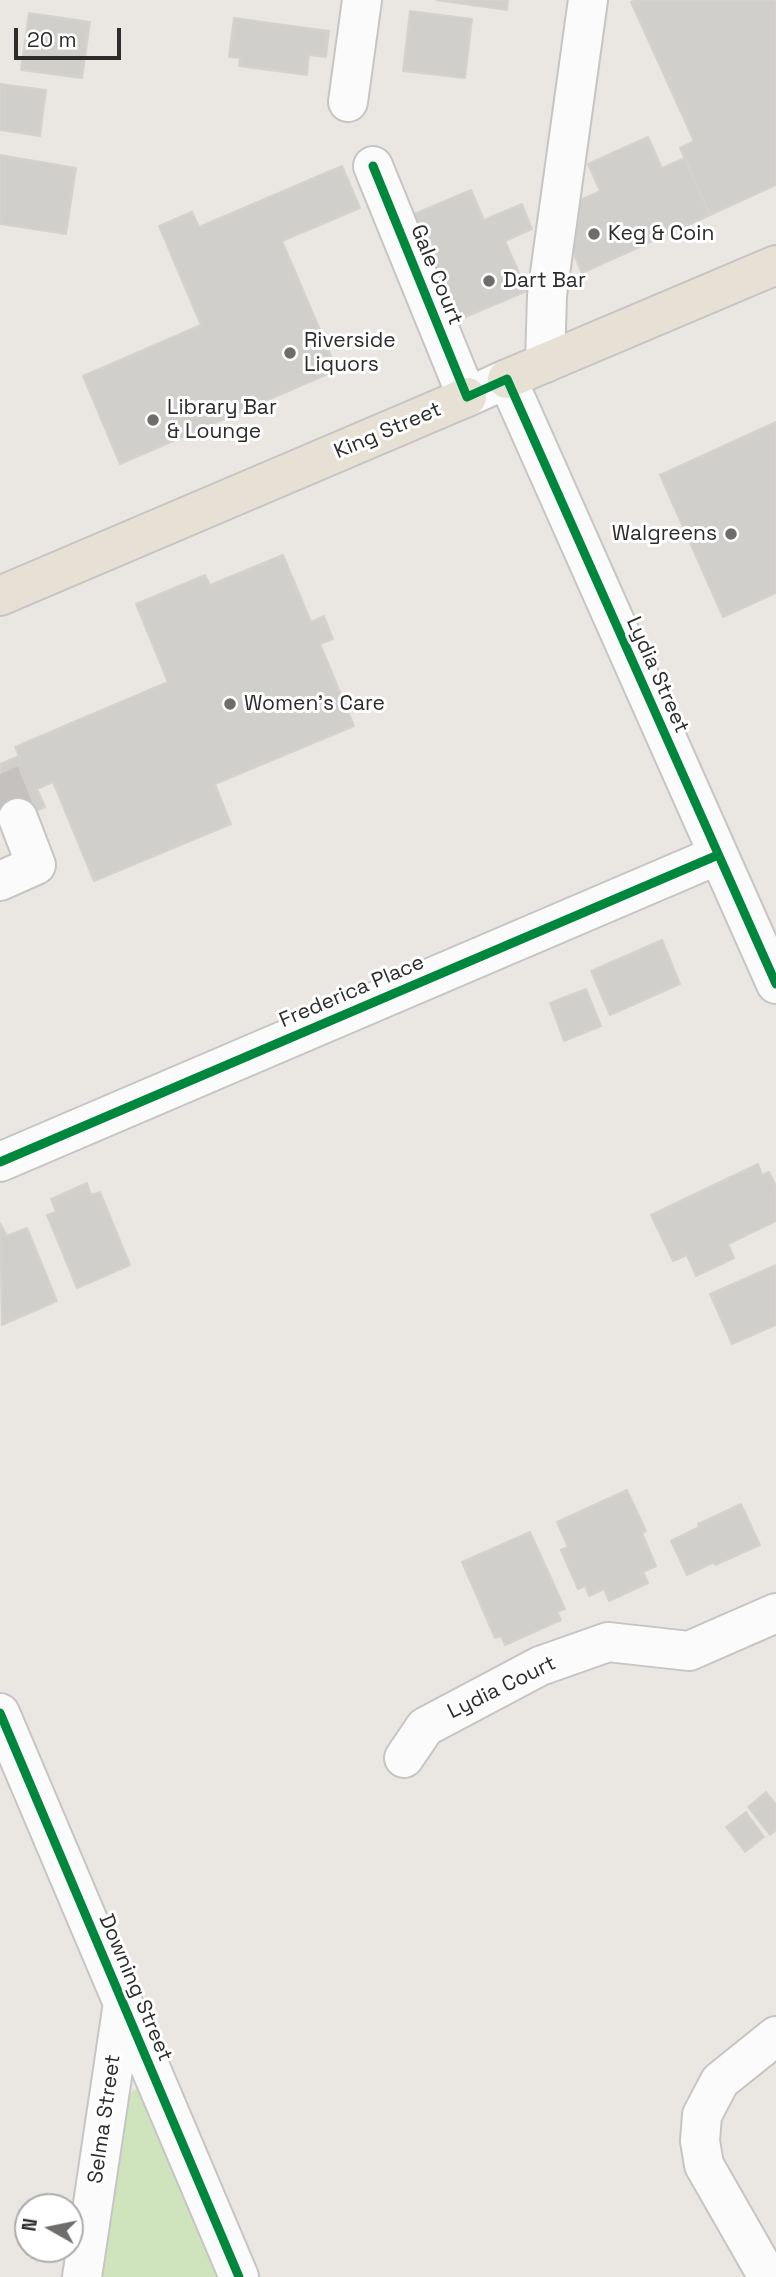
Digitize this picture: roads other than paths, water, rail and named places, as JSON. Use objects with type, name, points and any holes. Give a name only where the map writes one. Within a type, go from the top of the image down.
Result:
[{"type":"main road","name":"King Street","points":[[508,379],[776,265]]},
{"type":"main road","name":"King Street","points":[[0,596],[467,397]]},
{"type":"street","points":[[348,102],[362,0]]},
{"type":"street","points":[[545,363],[547,295],[588,0]]},
{"type":"street","name":"Gale Court","points":[[373,166],[467,397]]},
{"type":"street","name":"King Street","points":[[467,397],[508,379]]},
{"type":"street","name":"Lydia Street","points":[[508,379],[776,984]]},
{"type":"street","points":[[0,881],[36,865],[19,818]]},
{"type":"street","name":"Frederica Place","points":[[0,1162],[718,855]]},
{"type":"street","name":"Lydia Court","points":[[404,1758],[425,1727],[540,1666],[608,1642],[689,1651],[776,1613]]},
{"type":"street","name":"Downing Street","points":[[0,1713],[239,2277]]},
{"type":"street","name":"Selma Street","points":[[82,2277],[122,2003]]},
{"type":"street","points":[[768,2277],[704,2165],[700,2141],[702,2115],[720,2081],[776,2036]]},
{"type":"tunnel","points":[[0,774],[18,818]]},
{"type":"place","name":"Keg & Coin","points":[[594,234]]},
{"type":"place","name":"Dart Bar","points":[[489,281]]},
{"type":"place","name":"Riverside Liquors","points":[[290,353]]},
{"type":"place","name":"Library Bar & Lounge","points":[[153,420]]},
{"type":"place","name":"Walgreens","points":[[731,534]]},
{"type":"place","name":"Women's Care","points":[[230,704]]}]
